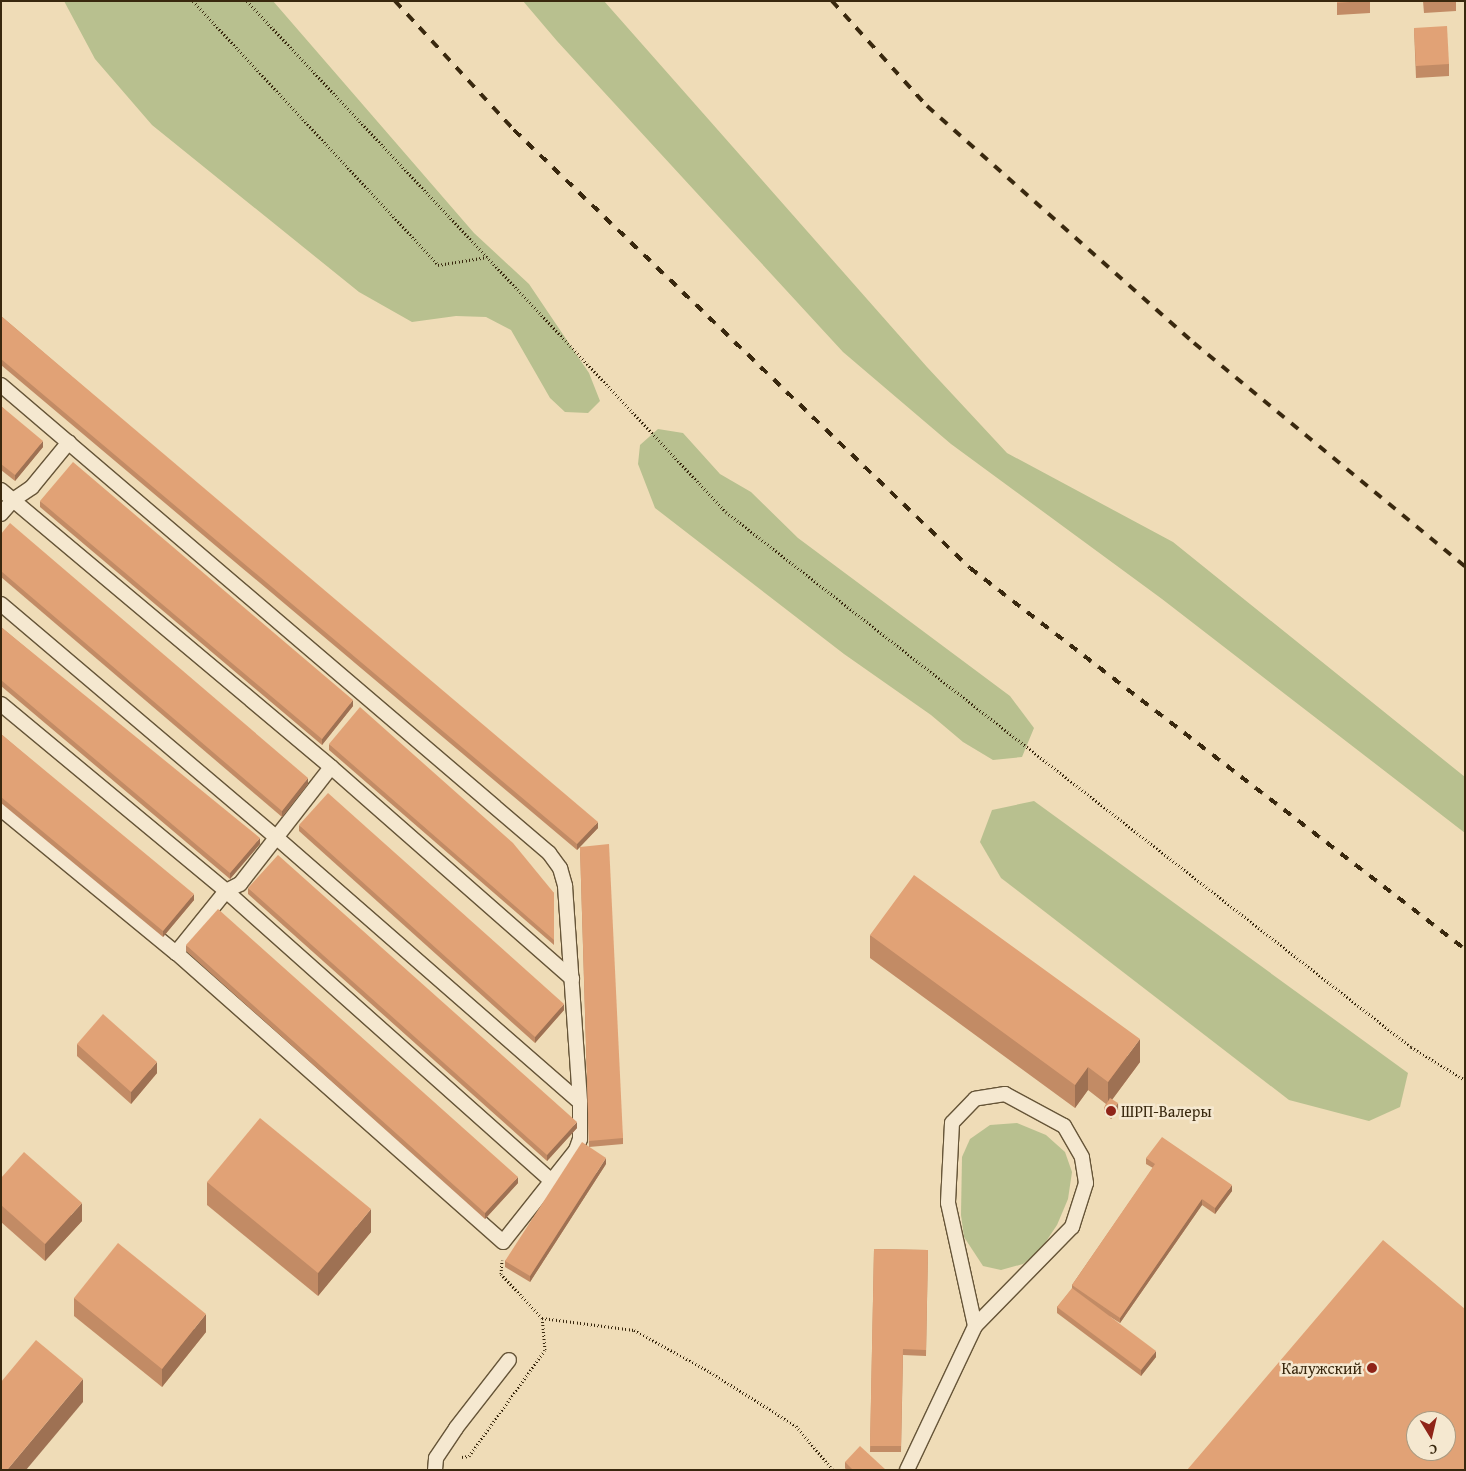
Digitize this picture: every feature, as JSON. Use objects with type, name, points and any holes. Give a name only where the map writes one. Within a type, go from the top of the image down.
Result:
[{"type":"lane","points":[[1,385],[549,853],[560,868],[565,886],[580,1102],[580,1139],[576,1150],[503,1242],[176,953],[1,809]]},
{"type":"lane","points":[[1,514],[13,500],[32,487],[69,442]]},
{"type":"lane","points":[[1,490],[330,767],[572,979]]},
{"type":"lane","points":[[1,604],[277,838],[580,1102]]},
{"type":"lane","points":[[1,704],[226,891],[551,1181]]},
{"type":"lane","points":[[176,953],[226,891],[240,884],[330,767]]},
{"type":"lane","points":[[907,1470],[975,1326],[1072,1227],[1086,1183],[1082,1157],[1064,1126],[1005,1094],[975,1099],[952,1123],[948,1203],[975,1326]]},
{"type":"lane","points":[[435,1470],[436,1458],[441,1450],[509,1360]]},
{"type":"path","points":[[194,1],[438,265],[487,257]]},
{"type":"path","points":[[247,1],[726,512],[1411,1047],[1465,1080]]},
{"type":"path","points":[[542,1318],[634,1330],[710,1372],[796,1426],[833,1470]]},
{"type":"green space","points":[[64,1],[273,1],[474,233],[529,284],[589,373],[600,401],[588,413],[565,412],[550,398],[511,330],[486,317],[456,316],[412,322],[359,292],[152,125],[95,59]]},
{"type":"green space","points":[[523,1],[604,1],[927,367],[1007,453],[1173,542],[1465,777],[1465,833],[1162,599],[951,444],[843,352],[557,41]]},
{"type":"green space","points":[[658,429],[683,433],[720,474],[751,492],[798,538],[1010,696],[1034,728],[1022,757],[993,760],[963,742],[931,715],[844,654],[655,508],[638,464],[640,445]]},
{"type":"green space","points":[[1034,801],[1408,1073],[1400,1107],[1369,1121],[1289,1100],[1001,878],[980,842],[992,810]]},
{"type":"green space","points":[[1017,1123],[1046,1135],[1065,1152],[1072,1172],[1068,1199],[1057,1225],[1039,1252],[1023,1264],[1001,1270],[983,1266],[964,1237],[961,1215],[962,1157],[970,1139],[990,1125]]},
{"type":"building","points":[[1337,1],[1362,1],[1337,3]]},
{"type":"building","points":[[1447,26],[1449,64],[1416,66],[1414,28]]},
{"type":"building","points":[[1,316],[598,822],[577,844],[1,359]]},
{"type":"building","points":[[1,406],[43,441],[15,475],[1,464]]},
{"type":"building","points":[[73,462],[353,700],[322,739],[40,501]]},
{"type":"building","points":[[10,523],[308,778],[282,811],[1,571],[1,534]]},
{"type":"building","points":[[1,627],[260,838],[230,873],[1,680]]},
{"type":"building","points":[[360,707],[513,843],[554,893],[554,940],[329,744]]},
{"type":"building","points":[[1,734],[194,894],[163,931],[1,797]]},
{"type":"building","points":[[328,793],[564,1004],[535,1037],[299,825]]},
{"type":"building","points":[[609,844],[623,1138],[589,1141],[580,847]]},
{"type":"building","points":[[278,855],[577,1122],[547,1155],[248,888]]},
{"type":"building","points":[[914,875],[1140,1039],[1108,1082],[1088,1067],[1075,1085],[870,935]]},
{"type":"building","points":[[218,909],[518,1177],[485,1213],[186,945]]},
{"type":"building","points":[[103,1014],[157,1062],[131,1092],[77,1044]]},
{"type":"building","points":[[1110,1098],[1118,1103],[1111,1113],[1104,1108]]},
{"type":"building","points":[[260,1118],[371,1209],[318,1273],[207,1182]]},
{"type":"building","points":[[1162,1137],[1232,1185],[1215,1208],[1202,1199],[1120,1318],[1072,1285],[1155,1164],[1146,1158]]},
{"type":"building","points":[[582,1142],[606,1158],[530,1276],[505,1261]]},
{"type":"building","points":[[24,1152],[82,1203],[45,1244],[1,1205],[1,1178]]},
{"type":"building","name":"Калужский","points":[[1383,1240],[1465,1309],[1465,1470],[1187,1470]]},
{"type":"building","points":[[118,1243],[206,1314],[162,1369],[74,1298]]},
{"type":"building","points":[[874,1249],[928,1250],[926,1350],[903,1349],[901,1446],[870,1446]]},
{"type":"building","points":[[1072,1288],[1156,1351],[1141,1370],[1057,1307]]},
{"type":"building","points":[[36,1340],[83,1379],[7,1470],[1,1470],[1,1382]]},
{"type":"building","points":[[860,1446],[886,1470],[853,1470],[845,1462]]},
{"type":"railway","points":[[395,1],[514,130],[970,568],[1465,949]]},
{"type":"railway","points":[[832,1],[927,106],[1194,343],[1465,566]]},
{"type":"place","name":"ШРП-Валеры","points":[[1111,1111]]},
{"type":"place","name":"Калужский","points":[[1372,1368]]}]
